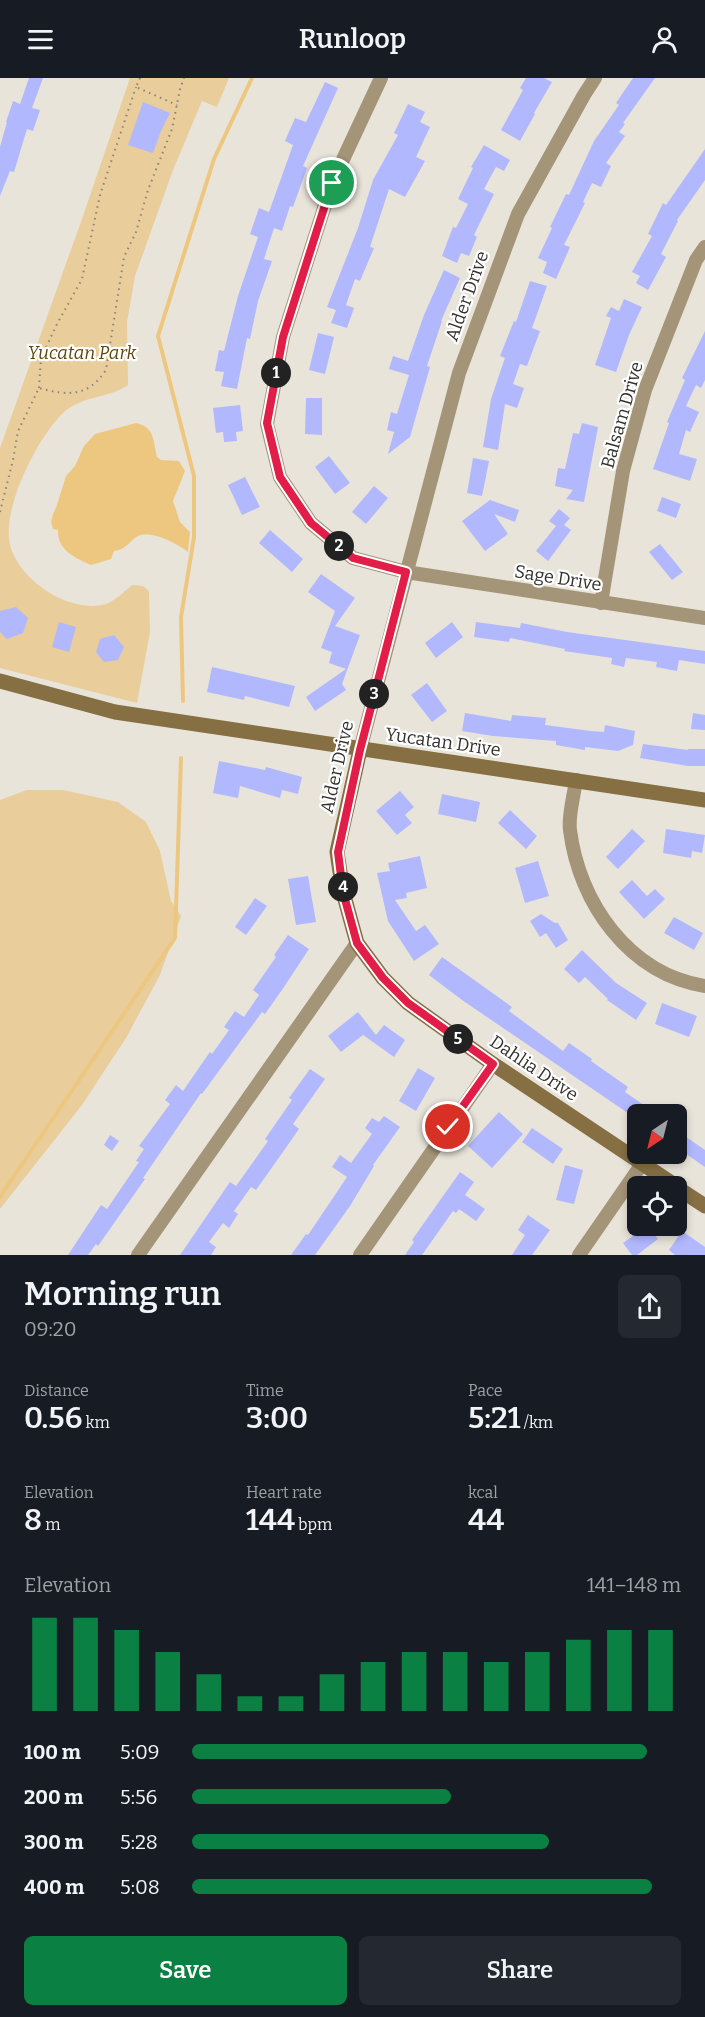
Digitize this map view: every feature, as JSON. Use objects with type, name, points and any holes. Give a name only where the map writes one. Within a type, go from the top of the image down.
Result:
[{"type":"street","name":"Sage Drive","points":[[381,78],[328,194],[283,337],[267,423],[280,477],[311,523],[353,558],[406,572],[705,618]]},
{"type":"street","name":"Alder Drive","points":[[357,943],[343,892],[338,852],[360,750],[459,373],[518,214],[595,78]]},
{"type":"street","name":"Balsam Drive","points":[[601,603],[623,471],[645,390],[696,260],[705,247]]},
{"type":"street","name":"Yucatan Drive","points":[[0,681],[115,712],[705,800]]},
{"type":"street","points":[[576,780],[569,828],[580,879],[606,925],[643,961],[670,976],[705,986]]},
{"type":"street","points":[[138,1255],[357,943]]},
{"type":"street","name":"Dahlia Drive","points":[[357,943],[383,978],[408,1003],[493,1064],[627,1154]]},
{"type":"street","points":[[360,1255],[493,1064]]},
{"type":"street","points":[[579,1255],[642,1164]]},
{"type":"street","name":"Dahlia Drive","points":[[642,1164],[660,1176]]},
{"type":"street","name":"Dahlia Drive","points":[[687,1194],[705,1206]]},
{"type":"path","points":[[0,512],[18,430],[39,388],[41,358],[82,279],[100,195],[140,78]]},
{"type":"path","points":[[39,388],[66,395],[83,390],[98,381],[106,370],[124,257],[136,232],[148,190],[172,129],[184,78]]},
{"type":"path","points":[[136,87],[177,105]]},
{"type":"green space","name":"Yucatan Park","points":[[130,78],[229,78],[217,107],[202,101],[173,170],[135,276],[127,322],[128,385],[112,393],[78,403],[62,414],[52,425],[33,455],[17,490],[9,524],[9,539],[13,553],[21,567],[32,579],[45,590],[76,604],[91,606],[106,604],[120,596],[132,585],[143,586],[149,591],[150,632],[137,703],[0,668],[0,448]]},
{"type":"green space","points":[[27,790],[63,790],[118,802],[146,822],[160,851],[171,901],[181,916],[160,975],[126,1038],[82,1105],[0,1209],[0,800]]},
{"type":"shaded area","points":[[136,423],[150,431],[157,457],[161,460],[179,461],[185,471],[173,501],[180,522],[190,532],[188,552],[164,539],[144,535],[136,537],[122,549],[114,551],[111,559],[91,565],[73,556],[60,543],[58,530],[53,529],[51,522],[53,514],[66,476],[75,466],[84,446],[95,434]]},
{"type":"building","points":[[29,78],[43,78],[32,108],[40,110],[33,131],[27,129],[14,172],[10,171],[0,196],[0,147],[6,122],[13,101],[20,104]]},
{"type":"building","points":[[526,78],[544,78],[552,82],[520,141],[501,130],[523,90],[520,88]]},
{"type":"building","points":[[633,78],[655,78],[623,123],[625,124],[619,132],[625,136],[606,163],[611,166],[601,187],[592,183],[583,202],[585,203],[564,245],[570,247],[556,279],[543,273],[547,262],[538,258],[566,194],[569,195],[594,141],[619,105],[616,103]]},
{"type":"building","points":[[325,82],[338,88],[303,166],[307,168],[293,207],[290,206],[282,231],[274,228],[264,259],[272,261],[258,301],[250,339],[247,338],[237,389],[221,386],[224,372],[215,371],[219,350],[224,351],[238,296],[258,237],[250,234],[259,208],[269,212],[293,145],[285,141],[295,118],[306,122]]},
{"type":"building","points":[[143,102],[170,113],[153,153],[128,145]]},
{"type":"building","points":[[408,104],[425,112],[420,122],[430,127],[416,157],[425,161],[405,197],[389,189],[370,247],[374,248],[360,281],[355,279],[346,305],[354,308],[347,328],[331,323],[336,310],[327,307],[358,228],[373,180],[398,135],[394,133]]},
{"type":"building","points":[[484,145],[510,160],[504,171],[496,167],[484,189],[494,194],[474,235],[477,237],[469,256],[461,253],[457,263],[442,256],[453,227],[456,228],[468,204],[458,199],[473,168],[471,167]]},
{"type":"building","points":[[705,149],[705,180],[677,220],[661,254],[666,257],[648,290],[636,283],[640,276],[632,272],[652,236],[648,234],[663,203],[666,205]]},
{"type":"building","points":[[444,270],[460,278],[441,321],[427,366],[430,367],[410,437],[388,454],[394,432],[387,430],[391,412],[397,414],[409,375],[389,369],[393,356],[408,361],[424,315]]},
{"type":"building","points":[[530,281],[547,286],[532,328],[540,331],[527,366],[520,364],[513,384],[524,388],[517,408],[505,404],[498,450],[483,447],[491,399],[505,358],[500,356],[514,321],[516,322]]},
{"type":"building","points":[[624,299],[642,307],[616,372],[595,365],[611,318],[606,316],[611,307],[619,311]]},
{"type":"building","points":[[705,331],[705,380],[701,388],[696,385],[686,406],[699,412],[690,432],[686,430],[679,454],[697,459],[690,481],[653,469],[669,423],[667,422],[685,380],[682,378]]},
{"type":"building","points":[[318,333],[334,337],[325,374],[309,370]]},
{"type":"building","points":[[306,398],[322,398],[322,435],[305,434]]},
{"type":"building","points":[[240,405],[243,431],[236,432],[237,441],[224,442],[223,432],[216,433],[213,408]]},
{"type":"building","points":[[582,423],[598,427],[584,502],[566,499],[573,490],[555,486],[558,468],[565,469],[573,433],[579,434]]},
{"type":"building","points":[[329,456],[350,483],[335,494],[315,467]]},
{"type":"building","points":[[473,458],[489,461],[482,496],[467,493]]},
{"type":"building","points":[[245,477],[260,507],[242,515],[228,485]]},
{"type":"building","points":[[374,486],[388,498],[366,524],[352,512]]},
{"type":"building","points":[[662,497],[681,504],[676,518],[657,511]]},
{"type":"building","points":[[490,500],[519,510],[515,522],[494,514],[508,534],[485,551],[462,521]]},
{"type":"building","points":[[559,509],[570,518],[564,525],[571,530],[548,561],[536,551],[556,526],[549,521]]},
{"type":"building","points":[[270,530],[303,559],[292,572],[259,543]]},
{"type":"building","points":[[660,544],[683,572],[672,580],[649,552]]},
{"type":"building","points":[[321,574],[355,598],[335,626],[360,635],[342,684],[346,690],[315,711],[306,697],[346,669],[329,663],[332,652],[321,648],[335,611],[308,592]]},
{"type":"building","points":[[16,607],[28,618],[23,633],[7,639],[0,632],[0,611]]},
{"type":"building","points":[[59,622],[76,627],[69,652],[52,647]]},
{"type":"building","points":[[452,622],[463,637],[436,658],[425,643]]},
{"type":"building","points":[[476,622],[520,628],[521,623],[567,632],[705,651],[705,664],[679,660],[677,671],[656,667],[657,662],[626,658],[624,667],[611,664],[612,658],[564,651],[565,649],[510,638],[509,642],[474,637]]},
{"type":"building","points":[[114,635],[124,647],[118,660],[104,662],[96,652],[100,639]]},
{"type":"building","points":[[212,667],[295,686],[289,707],[245,696],[244,700],[207,692]]},
{"type":"building","points":[[427,683],[447,711],[432,722],[411,695]]},
{"type":"building","points":[[465,713],[511,721],[512,715],[546,718],[545,725],[591,731],[604,732],[605,725],[635,731],[633,745],[618,751],[585,747],[585,750],[556,745],[556,741],[462,731]]},
{"type":"building","points":[[693,713],[705,715],[705,730],[691,729]]},
{"type":"building","points":[[643,744],[688,750],[705,749],[705,766],[688,766],[640,758]]},
{"type":"building","points":[[219,761],[265,770],[266,767],[302,777],[298,794],[282,790],[280,798],[240,786],[238,798],[213,793]]},
{"type":"building","points":[[400,791],[414,807],[405,815],[412,823],[397,835],[376,811]]},
{"type":"building","points":[[442,794],[480,802],[476,822],[438,814]]},
{"type":"building","points":[[510,810],[537,836],[526,849],[498,823]]},
{"type":"building","points":[[632,829],[645,841],[618,869],[606,857]]},
{"type":"building","points":[[666,829],[705,835],[702,853],[692,851],[691,858],[663,853]]},
{"type":"building","points":[[420,856],[427,888],[406,893],[407,898],[395,900],[416,931],[425,925],[439,944],[414,961],[388,921],[377,873],[390,871],[388,863]]},
{"type":"building","points":[[538,861],[549,896],[525,903],[515,868]]},
{"type":"building","points":[[308,876],[316,922],[296,925],[288,879]]},
{"type":"building","points":[[632,880],[647,896],[655,889],[665,899],[644,919],[619,892]]},
{"type":"building","points":[[255,898],[267,906],[246,935],[235,927]]},
{"type":"building","points":[[541,914],[558,923],[568,940],[556,948],[546,933],[540,937],[530,921]]},
{"type":"building","points":[[674,917],[703,933],[694,950],[664,933]]},
{"type":"building","points":[[288,935],[309,949],[284,987],[265,1014],[262,1012],[201,1093],[98,1246],[96,1244],[88,1255],[68,1255],[101,1205],[107,1209],[139,1162],[136,1161],[144,1149],[139,1146],[170,1104],[165,1100],[176,1085],[183,1091],[210,1052],[212,1054],[229,1030],[224,1027],[235,1011],[244,1017],[259,995],[253,990]]},
{"type":"building","points":[[582,950],[616,983],[647,1003],[636,1020],[607,1000],[585,977],[579,983],[564,969]]},
{"type":"building","points":[[442,957],[512,1007],[509,1011],[563,1051],[569,1043],[592,1059],[591,1061],[628,1087],[625,1092],[642,1104],[627,1104],[627,1112],[429,975]]},
{"type":"building","points":[[662,1003],[697,1016],[689,1037],[655,1024]]},
{"type":"building","points":[[358,1012],[376,1035],[384,1025],[405,1040],[394,1057],[363,1035],[341,1052],[328,1036]]},
{"type":"building","points":[[418,1068],[435,1078],[416,1111],[399,1101]]},
{"type":"building","points":[[310,1069],[325,1079],[293,1124],[299,1129],[256,1190],[251,1187],[234,1211],[238,1214],[229,1228],[223,1223],[209,1242],[216,1247],[211,1255],[180,1255],[230,1182],[236,1186],[268,1141],[265,1139],[292,1100],[289,1098]]},
{"type":"building","points":[[499,1112],[523,1134],[492,1168],[468,1146]]},
{"type":"building","points":[[384,1116],[400,1127],[373,1165],[350,1206],[315,1255],[291,1255],[306,1234],[308,1235],[347,1177],[332,1167],[340,1155],[351,1163],[372,1134],[365,1128],[372,1118],[379,1122]]},
{"type":"building","points":[[532,1128],[563,1149],[553,1164],[522,1142]]},
{"type":"building","points":[[110,1135],[119,1141],[112,1151],[104,1145]]},
{"type":"building","points":[[687,1138],[705,1150],[705,1167],[687,1155]]},
{"type":"building","points":[[565,1165],[583,1170],[574,1204],[556,1200]]},
{"type":"building","points":[[460,1172],[474,1182],[465,1195],[485,1209],[476,1221],[459,1209],[456,1213],[453,1211],[422,1255],[405,1255],[414,1242],[412,1240]]},
{"type":"building","points":[[528,1215],[550,1230],[532,1255],[512,1255],[525,1235],[518,1230]]},
{"type":"building","points":[[687,1234],[705,1247],[705,1255],[675,1255],[669,1250],[679,1236]]},
{"type":"building","points":[[633,1236],[656,1236],[658,1239],[637,1255],[632,1255],[623,1243]]},
{"type":"waterway","points":[[183,701],[181,617],[194,537],[194,476],[158,336],[214,159],[252,78]]},
{"type":"waterway","points":[[0,1197],[175,938],[181,758]]},
{"type":"route","points":[[332,183],[283,337],[267,423],[280,477],[311,523],[353,558],[406,572],[360,750],[338,852],[343,892],[357,943],[383,978],[408,1003],[493,1064],[448,1127]]}]
